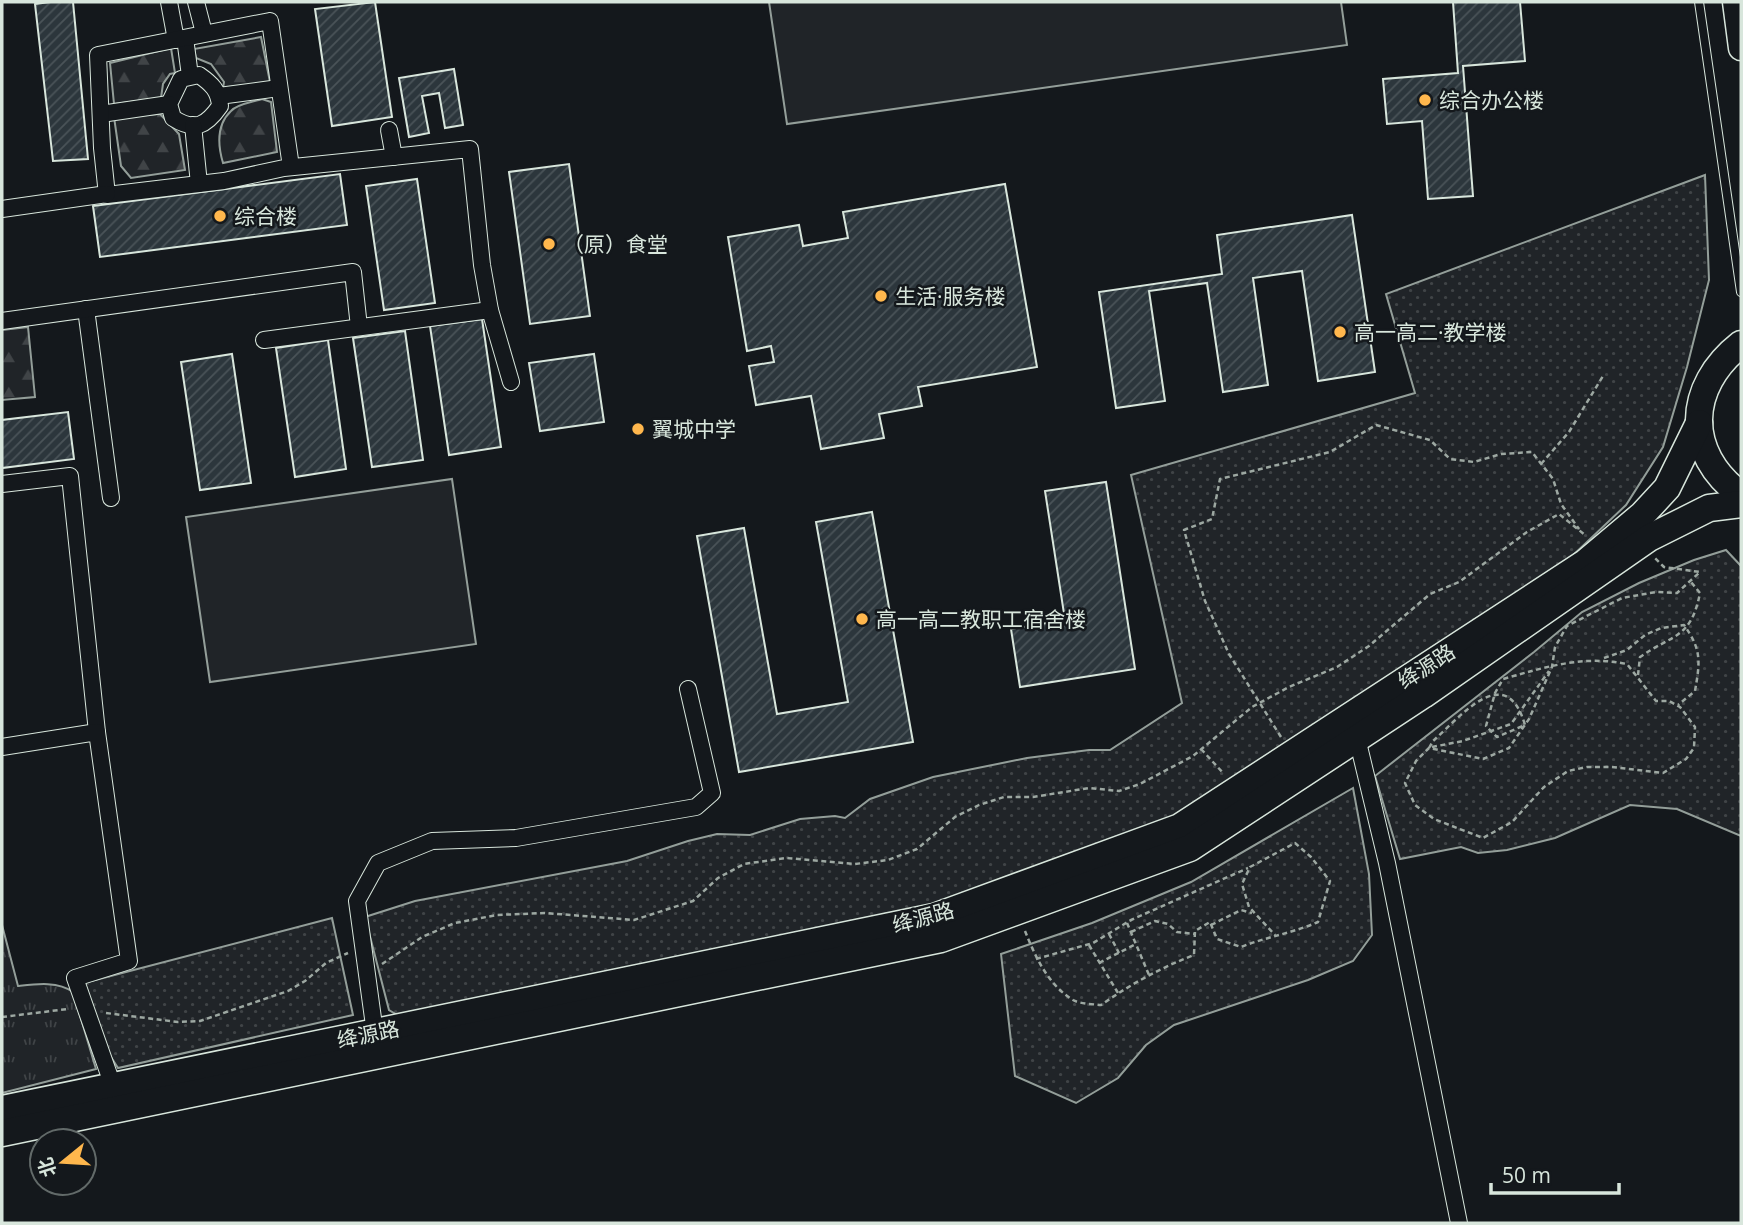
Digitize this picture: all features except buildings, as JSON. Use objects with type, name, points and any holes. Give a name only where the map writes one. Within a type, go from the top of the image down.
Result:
[{"type":"highway","points":[[1741,344],[1724,357],[1710,376],[1701,399],[1699,423],[1703,446],[1710,461],[1724,480],[1741,495]]},
{"type":"highway","name":"绛源路","points":[[2,1109],[934,917],[1180,827],[1585,563],[1642,515],[1667,488],[1699,423]]},
{"type":"highway","name":"绛源路","points":[[2,1133],[941,939],[1190,848],[1357,738],[1641,543],[1682,519],[1709,508],[1741,505]]},
{"type":"main road","points":[[1735,2],[1741,48]]},
{"type":"street","points":[[169,2],[190,76]]},
{"type":"street","points":[[196,2],[204,33]]},
{"type":"street","points":[[107,194],[98,55],[270,21],[291,167]]},
{"type":"street","points":[[199,75],[208,81],[219,96],[220,106],[208,122],[182,124],[173,118],[169,104],[181,79],[190,76],[199,75]]},
{"type":"street","points":[[219,96],[279,88]]},
{"type":"street","points":[[101,114],[169,104]]},
{"type":"street","points":[[193,125],[199,184]]},
{"type":"street","points":[[389,130],[394,157]]},
{"type":"street","points":[[2,209],[224,181],[291,167],[470,149],[482,265],[490,310],[511,382]]},
{"type":"street","points":[[2,321],[353,272],[359,327]]},
{"type":"street","points":[[86,309],[111,498]]},
{"type":"street","points":[[264,340],[490,310]]},
{"type":"street","points":[[2,484],[70,476],[97,732],[129,961],[75,978],[113,1086]]},
{"type":"street","points":[[374,1032],[357,901],[378,863],[432,841],[516,838],[696,807],[712,793],[688,689]]},
{"type":"street","points":[[2,747],[97,732]]},
{"type":"street","points":[[1357,738],[1387,863],[1459,1223]]},
{"type":"lane","points":[[1699,2],[1741,292]]},
{"type":"path","points":[[1541,464],[1569,432],[1602,376]]},
{"type":"path","points":[[1291,754],[1229,654],[1205,601],[1184,530],[1212,519],[1220,479],[1329,452],[1376,425],[1430,440],[1450,459],[1474,462],[1501,454],[1532,452],[1553,479],[1560,505],[1581,532]]},
{"type":"path","points":[[366,977],[422,937],[454,923],[497,915],[545,913],[634,920],[693,901],[718,878],[744,864],[786,858],[855,864],[888,860],[917,849],[956,817],[979,805],[1004,797],[1033,797],[1089,788],[1119,792],[1140,784],[1201,749],[1260,703],[1347,660],[1369,646],[1430,594],[1459,582],[1527,532],[1559,514],[1604,547]]},
{"type":"path","points":[[1429,748],[1483,759],[1509,748],[1525,725],[1552,667],[1555,647],[1567,626],[1622,598],[1656,592],[1678,593],[1700,572],[1664,567],[1641,543]]},
{"type":"path","points":[[1638,676],[1640,657],[1654,647],[1675,639],[1686,628],[1696,611],[1700,593],[1691,581]]},
{"type":"path","points":[[1601,660],[1627,650],[1645,635],[1661,628],[1684,625],[1693,637],[1700,662],[1695,691],[1678,705]]},
{"type":"path","points":[[1525,725],[1497,737],[1486,726],[1495,693],[1503,679],[1578,660],[1601,660],[1627,664],[1656,701],[1669,701],[1678,705],[1695,727],[1694,748],[1686,759],[1663,773],[1612,767],[1587,767],[1568,771],[1544,787],[1511,822],[1483,838],[1434,819],[1415,805],[1405,783],[1416,761],[1433,741],[1486,696],[1495,693],[1508,696],[1521,712],[1525,725]]},
{"type":"path","points":[[1429,748],[1463,741],[1511,724],[1552,667]]},
{"type":"path","points":[[1201,749],[1239,788]]},
{"type":"path","points":[[1017,911],[1036,959],[1054,983],[1074,1001],[1101,1005],[1149,975],[1194,954],[1195,931],[1210,922],[1217,939],[1241,947],[1318,922],[1330,881],[1311,857],[1295,843],[1250,867],[1127,922],[1088,945],[1036,959]]},
{"type":"path","points":[[1250,867],[1242,884],[1249,907],[1275,935]]},
{"type":"path","points":[[1211,925],[1241,910],[1255,914]]},
{"type":"path","points":[[1131,932],[1155,921],[1168,924],[1177,932],[1195,934]]},
{"type":"path","points":[[1127,922],[1149,975]]},
{"type":"path","points":[[1109,934],[1119,953]]},
{"type":"path","points":[[1100,963],[1136,944]]},
{"type":"path","points":[[1088,945],[1118,993]]},
{"type":"path","points":[[2,1017],[61,1009],[178,1022],[200,1021],[288,991],[326,963],[362,949]]},
{"type":"green space","points":[[769,2],[1341,2],[1347,45],[787,124]]},
{"type":"green space","points":[[261,37],[270,82],[223,88],[224,82],[211,64],[196,58],[194,49]]},
{"type":"green space","points":[[171,48],[175,73],[170,74],[163,84],[161,98],[114,104],[110,63]]},
{"type":"green space","points":[[262,99],[271,102],[277,152],[223,163],[220,136],[226,117],[237,107]]},
{"type":"green space","points":[[160,114],[179,134],[185,170],[131,178],[121,166],[114,117]]},
{"type":"green space","points":[[1705,175],[1709,280],[1663,447],[1626,505],[1569,559],[1219,794],[1142,835],[927,911],[399,1016],[389,1010],[365,917],[415,901],[627,861],[717,834],[750,835],[800,819],[835,816],[845,818],[870,799],[933,777],[1027,758],[1110,750],[1182,703],[1131,475],[1415,393],[1386,294]]},
{"type":"green space","points":[[28,327],[35,397],[2,400],[2,330]]},
{"type":"green space","points":[[452,479],[476,644],[210,682],[186,517]]},
{"type":"green space","points":[[1726,550],[1741,566],[1741,836],[1677,809],[1630,805],[1555,838],[1507,850],[1478,853],[1461,847],[1400,859],[1375,776],[1582,612],[1639,583]]},
{"type":"green space","points":[[1353,788],[1369,874],[1372,935],[1353,961],[1308,980],[1174,1025],[1146,1045],[1118,1078],[1076,1103],[1015,1076],[1001,954],[1092,923],[1191,882]]},
{"type":"green space","points":[[332,918],[353,1015],[118,1068],[104,1046],[84,983]]},
{"type":"green space","points":[[2,925],[18,986],[54,985],[73,992],[96,1069],[2,1093]]},
{"type":"place","name":"综合办公楼","points":[[1425,100]]},
{"type":"place","name":"综合楼","points":[[220,216]]},
{"type":"place","name":"（原）食堂","points":[[549,244]]},
{"type":"place","name":"生活·服务楼","points":[[881,296]]},
{"type":"place","name":"高一高二·教学楼","points":[[1340,332]]},
{"type":"place","name":"翼城中学","points":[[638,429]]},
{"type":"place","name":"高一高二教职工宿舍楼","points":[[862,619]]}]
